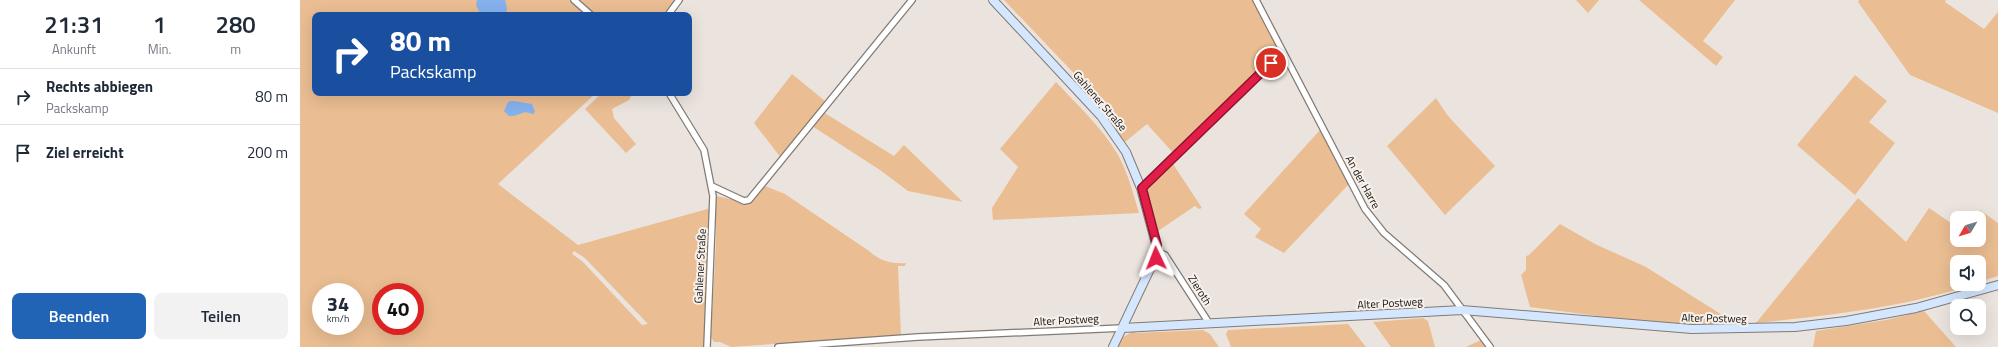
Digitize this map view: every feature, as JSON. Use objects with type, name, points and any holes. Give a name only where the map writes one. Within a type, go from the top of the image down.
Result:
[{"type":"main road","name":"Gahlener Straße","points":[[993,0],[1100,116],[1121,142],[1131,161],[1142,188],[1158,252]]},
{"type":"main road","points":[[1113,347],[1158,252]]},
{"type":"main road","name":"Alter Postweg","points":[[1123,328],[1462,310],[1692,329],[1795,327],[1846,322],[1916,308],[1998,285]]},
{"type":"street","points":[[574,0],[588,12]]},
{"type":"street","points":[[670,12],[679,0]]},
{"type":"street","points":[[712,186],[744,200],[750,200],[912,0]]},
{"type":"street","name":"An der Harre","points":[[1256,0],[1365,209],[1384,233],[1444,285],[1490,347]]},
{"type":"street","points":[[1142,188],[1282,52]]},
{"type":"street","name":"Gahlener Straße","points":[[671,96],[704,150],[712,186],[714,210],[708,347]]},
{"type":"street","name":"Zieroth","points":[[1158,252],[1165,255],[1209,323]]},
{"type":"street","name":"Alter Postweg","points":[[778,347],[918,337],[1123,328]]},
{"type":"shaded area","points":[[300,0],[569,0],[583,12],[312,12],[312,96],[593,96],[498,184],[578,245],[711,208],[705,347],[300,347]],"holes":[[[574,251],[585,258],[648,324],[642,325],[582,261],[572,254]]]},
{"type":"shaded area","points":[[575,0],[676,0],[667,12],[589,12]]},
{"type":"shaded area","points":[[1004,0],[1253,0],[1277,47],[1274,55],[1175,155],[1147,124],[1125,142],[1100,112],[1106,107]]},
{"type":"shaded area","points":[[1576,0],[1599,0],[1588,13]]},
{"type":"shaded area","points":[[1639,0],[1735,0],[1703,41],[1723,57],[1716,66]]},
{"type":"shaded area","points":[[1859,0],[1946,0],[1945,2],[1984,29],[1998,12],[1998,113],[1910,75],[1858,2]]},
{"type":"shaded area","points":[[792,74],[825,101],[781,158],[754,123]]},
{"type":"shaded area","points":[[1855,75],[1887,101],[1869,122],[1895,143],[1855,195],[1797,145]]},
{"type":"shaded area","points":[[1056,82],[1105,135],[1112,145],[1125,169],[1139,213],[993,220],[992,208],[1018,167],[1000,149]]},
{"type":"shaded area","points":[[599,96],[631,96],[629,100],[612,109],[614,118],[636,144],[626,153],[585,109]]},
{"type":"shaded area","points":[[1436,98],[1448,116],[1495,166],[1445,215],[1387,146]]},
{"type":"shaded area","points":[[823,112],[894,156],[904,145],[963,202],[908,191],[880,170],[812,126]]},
{"type":"shaded area","points":[[1320,130],[1349,184],[1284,253],[1255,237],[1261,229],[1244,214]]},
{"type":"shaded area","points":[[1173,164],[1202,208],[1199,209],[1195,206],[1158,231],[1146,189]]},
{"type":"shaded area","points":[[765,186],[785,194],[877,257],[895,263],[906,263],[905,266],[898,266],[901,335],[731,347],[720,342],[714,342],[711,337],[716,240],[716,196],[749,203]]},
{"type":"shaded area","points":[[1858,198],[1906,242],[1929,208],[1950,222],[1950,247],[1986,247],[1986,214],[1998,223],[1998,276],[1986,280],[1986,255],[1950,255],[1950,291],[1866,310],[1756,323]]},
{"type":"shaded area","points":[[1560,224],[1595,244],[1646,267],[1727,318],[1728,325],[1725,327],[1643,322],[1530,307],[1521,275],[1526,270],[1526,256],[1529,255]]},
{"type":"shaded area","points":[[1924,311],[1956,347],[1813,347],[1816,331],[1886,320]]},
{"type":"shaded area","points":[[1423,318],[1428,321],[1435,347],[1391,347],[1373,322]]},
{"type":"shaded area","points":[[1348,324],[1366,347],[1231,347],[1226,334],[1228,330]]},
{"type":"shaded area","points":[[1203,330],[1210,334],[1219,347],[1117,347],[1123,337],[1134,331],[1136,333]]},
{"type":"shaded area","points":[[1481,340],[1487,347],[1466,347]]},
{"type":"water","points":[[477,0],[505,0],[506,12],[480,12],[476,5]]},
{"type":"water","points":[[513,101],[532,104],[535,112],[533,114],[525,112],[514,116],[509,116],[504,111],[508,102]]},
{"type":"route","points":[[1156,258],[1158,252],[1157,245],[1142,188],[1271,63]]}]
